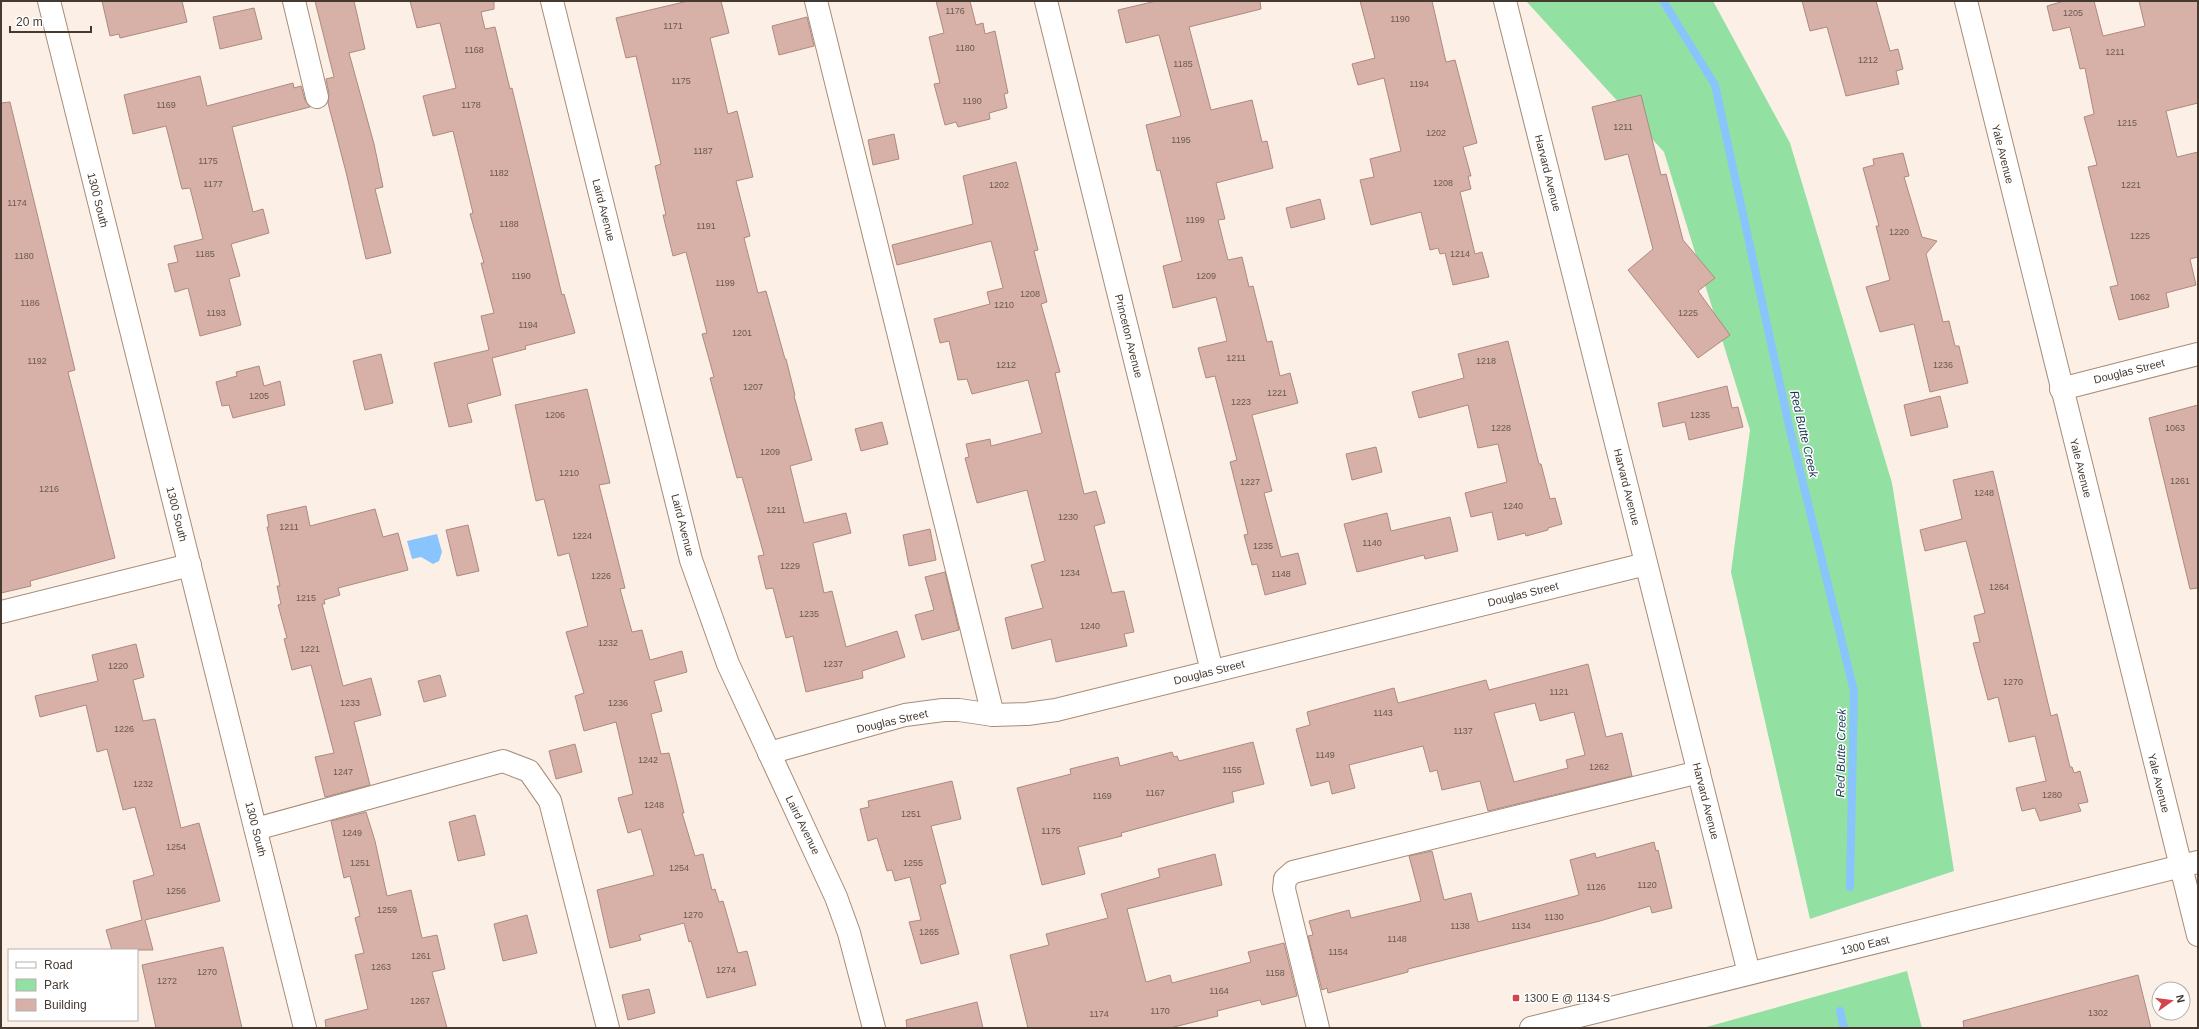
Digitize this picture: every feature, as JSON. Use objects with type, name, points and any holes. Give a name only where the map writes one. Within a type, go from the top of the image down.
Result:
[{"type":"street","name":"1300 South","points":[[49,1],[305,1028]]},
{"type":"street","points":[[294,1],[317,97]]},
{"type":"street","name":"Laird Avenue","points":[[552,1],[691,560],[728,664],[836,897],[849,933],[874,1028]]},
{"type":"street","points":[[816,1],[994,715]]},
{"type":"street","name":"Princeton Avenue","points":[[1046,1],[1212,671]]},
{"type":"street","name":"Harvard Avenue","points":[[1505,1],[1749,973]]},
{"type":"street","name":"Yale Avenue","points":[[1966,1],[2061,389],[2189,864],[2198,935]]},
{"type":"street","name":"Douglas Street","points":[[2061,389],[2198,354]]},
{"type":"street","points":[[1,612],[190,564]]},
{"type":"street","name":"Douglas Street","points":[[769,753],[906,715],[926,712],[959,710],[994,715],[1027,714],[1056,710],[1646,564]]},
{"type":"street","points":[[256,829],[503,761],[529,771],[550,801],[608,1028]]},
{"type":"street","points":[[1318,1028],[1284,889],[1285,879],[1293,872],[1699,772]]},
{"type":"street","name":"1300 East","points":[[1531,1028],[2189,864]]},
{"type":"green space","points":[[1526,1],[1713,1],[1790,143],[1892,483],[1954,871],[1810,919],[1731,572],[1750,430],[1664,152]]},
{"type":"green space","points":[[1907,971],[1922,1028],[1703,1028]]},
{"type":"water","points":[[437,534],[442,552],[439,561],[433,564],[421,557],[412,559],[407,541]]},
{"type":"building","points":[[102,1],[182,1],[187,22],[120,38],[119,34],[110,36]]},
{"type":"building","points":[[315,1],[354,1],[365,49],[349,53],[374,144],[383,187],[375,189],[391,253],[366,259],[328,103],[329,94],[326,79],[334,77]]},
{"type":"building","points":[[410,1],[494,1],[494,9],[481,12],[485,29],[495,27],[510,89],[512,88],[562,295],[564,294],[575,333],[525,346],[526,349],[492,358],[501,395],[467,404],[472,422],[449,427],[434,363],[489,350],[481,316],[494,313],[481,263],[484,263],[470,214],[473,213],[453,131],[433,136],[423,96],[456,88],[440,23],[417,28]]},
{"type":"building","points":[[688,1],[721,1],[729,33],[710,38],[728,114],[737,111],[753,177],[736,181],[750,236],[744,238],[758,293],[766,291],[786,359],[794,396],[812,460],[790,466],[804,523],[846,513],[851,533],[813,543],[824,593],[832,591],[846,647],[897,631],[905,657],[862,671],[863,678],[806,692],[793,636],[786,638],[773,588],[766,589],[758,556],[764,555],[742,477],[737,478],[710,378],[714,377],[702,334],[707,333],[686,252],[673,256],[663,215],[666,215],[655,166],[661,164],[636,56],[626,58],[616,18]]},
{"type":"building","points":[[936,1],[970,1],[976,25],[983,23],[985,34],[995,31],[1008,93],[1004,94],[1007,108],[989,113],[990,119],[958,127],[956,122],[945,125],[934,84],[940,83],[929,37],[944,33]]},
{"type":"building","points":[[1156,1],[1260,1],[1261,9],[1189,27],[1211,110],[1252,100],[1262,142],[1267,141],[1273,168],[1216,183],[1225,219],[1218,220],[1228,260],[1242,257],[1249,287],[1253,286],[1267,342],[1272,341],[1280,376],[1290,373],[1298,403],[1252,415],[1272,491],[1264,493],[1281,557],[1298,553],[1306,584],[1265,595],[1257,564],[1252,565],[1244,535],[1248,534],[1230,462],[1237,460],[1215,376],[1206,378],[1198,348],[1227,341],[1216,297],[1173,308],[1163,266],[1182,261],[1160,170],[1157,171],[1146,125],[1181,116],[1159,35],[1126,43],[1118,10]]},
{"type":"building","points":[[1360,1],[1432,1],[1446,62],[1455,60],[1477,143],[1463,147],[1471,176],[1468,176],[1471,189],[1460,192],[1475,254],[1482,252],[1489,277],[1453,285],[1445,253],[1440,254],[1438,248],[1430,250],[1421,212],[1371,225],[1360,180],[1374,177],[1370,159],[1401,151],[1384,78],[1358,85],[1352,64],[1375,58]]},
{"type":"building","points":[[1802,1],[1876,1],[1890,51],[1898,49],[1903,69],[1896,71],[1899,84],[1846,96],[1827,27],[1810,31]]},
{"type":"building","points":[[2064,1],[2094,1],[2103,36],[2145,26],[2139,1],[2198,1],[2198,103],[2166,111],[2177,157],[2198,152],[2198,257],[2190,259],[2196,285],[2166,293],[2169,307],[2119,320],[2110,287],[2118,285],[2088,167],[2097,165],[2084,117],[2094,114],[2085,68],[2080,69],[2070,27],[2053,31],[2047,6]]},
{"type":"building","points":[[254,8],[262,39],[220,49],[213,17]]},
{"type":"building","points":[[807,17],[814,46],[779,55],[772,26]]},
{"type":"building","points":[[200,76],[207,106],[293,83],[294,88],[301,86],[305,100],[310,107],[232,127],[253,212],[263,209],[269,233],[231,244],[240,276],[229,279],[241,325],[200,336],[188,288],[175,292],[168,264],[178,262],[174,246],[203,239],[190,188],[182,189],[166,126],[133,134],[124,95]]},
{"type":"building","points":[[1641,95],[1661,175],[1666,174],[1683,240],[1715,278],[1698,291],[1730,335],[1698,358],[1628,270],[1653,249],[1628,154],[1605,160],[1592,107]]},
{"type":"building","points":[[10,102],[75,370],[68,372],[115,558],[30,581],[31,586],[1,593],[1,103]]},
{"type":"building","points":[[894,134],[899,159],[873,165],[868,140]]},
{"type":"building","points":[[1903,153],[1909,176],[1904,177],[1922,237],[1937,241],[1926,254],[1943,322],[1949,321],[1955,346],[1959,346],[1968,383],[1930,392],[1914,324],[1880,332],[1866,287],[1890,280],[1876,226],[1879,226],[1863,168],[1874,165],[1873,159]]},
{"type":"building","points":[[1016,162],[1038,250],[1034,251],[1047,302],[1041,304],[1060,372],[1055,373],[1084,494],[1096,491],[1105,523],[1094,526],[1112,593],[1124,591],[1134,632],[1124,634],[1127,646],[1056,662],[1051,639],[1012,649],[1005,618],[1043,608],[1031,565],[1045,561],[1027,490],[977,503],[965,458],[969,457],[966,444],[990,439],[991,446],[1042,433],[1028,380],[972,394],[967,379],[958,380],[949,341],[940,343],[934,319],[990,304],[987,292],[1003,288],[991,241],[897,265],[892,245],[973,224],[963,176]]},
{"type":"building","points":[[1320,199],[1325,219],[1291,228],[1286,208]]},
{"type":"building","points":[[1508,341],[1539,464],[1541,464],[1550,499],[1555,498],[1562,524],[1548,528],[1548,530],[1526,536],[1525,533],[1498,540],[1492,512],[1471,517],[1465,493],[1507,482],[1498,444],[1478,448],[1468,405],[1419,418],[1412,392],[1464,378],[1458,354]]},
{"type":"building","points":[[381,354],[393,403],[365,410],[353,361]]},
{"type":"building","points":[[259,366],[264,386],[280,381],[285,405],[233,418],[229,405],[222,406],[216,382],[237,376],[236,372]]},
{"type":"building","points":[[1727,386],[1732,408],[1738,407],[1743,427],[1689,440],[1685,422],[1663,427],[1658,403]]},
{"type":"building","points":[[587,389],[610,483],[599,485],[625,588],[620,589],[632,632],[642,630],[650,660],[682,651],[687,672],[654,681],[662,711],[651,714],[661,754],[669,753],[684,813],[682,813],[695,856],[703,854],[712,890],[715,889],[719,902],[723,901],[738,953],[747,951],[756,985],[707,998],[691,941],[689,942],[684,923],[639,935],[641,940],[610,948],[597,890],[654,875],[641,829],[628,833],[618,798],[633,794],[616,722],[584,731],[575,696],[584,693],[566,632],[588,626],[569,553],[558,556],[544,499],[536,501],[515,405]]},
{"type":"building","points":[[1940,396],[1948,427],[1911,436],[1904,405]]},
{"type":"building","points":[[2198,405],[2198,588],[2190,589],[2149,418]]},
{"type":"building","points":[[882,422],[888,444],[861,451],[855,429]]},
{"type":"building","points":[[1376,447],[1382,472],[1352,480],[1346,454]]},
{"type":"building","points":[[1993,471],[2051,716],[2057,714],[2070,767],[2072,767],[2074,773],[2080,771],[2088,802],[2078,804],[2081,811],[2040,821],[2035,808],[2022,811],[2016,788],[2046,781],[2035,736],[2009,742],[1998,697],[1988,700],[1973,643],[1980,642],[1974,616],[1985,613],[1966,541],[1925,551],[1920,530],[1962,519],[1953,480]]},
{"type":"building","points":[[306,506],[310,526],[375,509],[383,537],[398,533],[408,570],[338,588],[340,595],[324,600],[325,604],[322,604],[343,686],[371,678],[381,715],[354,722],[370,785],[325,797],[315,757],[334,753],[311,665],[292,670],[284,639],[287,638],[278,605],[281,604],[277,586],[280,586],[267,527],[269,527],[267,515]]},
{"type":"building","points":[[1387,513],[1391,531],[1450,517],[1458,551],[1425,559],[1424,555],[1357,572],[1344,524]]},
{"type":"building","points":[[468,525],[479,571],[457,576],[446,530]]},
{"type":"building","points":[[930,529],[936,560],[909,566],[903,535]]},
{"type":"building","points":[[945,572],[959,630],[922,640],[915,615],[934,610],[925,577]]},
{"type":"building","points":[[136,644],[144,677],[133,680],[143,721],[155,719],[181,828],[199,823],[220,901],[145,920],[153,950],[112,949],[106,930],[142,920],[133,881],[154,875],[135,807],[123,810],[107,749],[97,752],[86,705],[40,717],[35,696],[98,681],[92,655]]},
{"type":"building","points":[[1588,664],[1606,737],[1622,733],[1632,776],[1488,811],[1480,781],[1442,790],[1437,770],[1430,772],[1423,746],[1349,765],[1355,788],[1332,794],[1329,781],[1311,786],[1296,729],[1310,725],[1307,712],[1394,688],[1398,703],[1486,680],[1489,690]],"holes":[[[1535,703],[1540,721],[1574,712],[1585,755],[1566,760],[1568,768],[1514,782],[1494,713]]]},
{"type":"building","points":[[440,675],[446,696],[424,702],[418,681]]},
{"type":"building","points":[[1253,742],[1264,784],[1232,792],[1234,802],[1121,833],[1122,836],[1078,847],[1085,874],[1042,885],[1017,788],[1071,774],[1070,769],[1118,757],[1120,766],[1172,752],[1174,757],[1177,756],[1179,761]]},
{"type":"building","points":[[575,744],[582,772],[556,779],[549,751]]},
{"type":"building","points":[[952,781],[961,819],[931,826],[946,883],[940,885],[959,954],[921,964],[909,922],[921,920],[910,877],[895,881],[892,870],[887,871],[877,838],[868,841],[860,809],[869,807],[868,801]]},
{"type":"building","points":[[366,812],[375,841],[387,896],[411,890],[422,938],[437,935],[445,969],[432,972],[447,1028],[326,1028],[325,1020],[368,1009],[355,955],[364,953],[355,918],[360,916],[350,876],[344,878],[331,821]]},
{"type":"building","points":[[475,815],[485,855],[458,861],[449,822]]},
{"type":"building","points":[[1654,842],[1656,851],[1658,850],[1672,908],[1652,913],[1650,906],[1600,921],[1408,969],[1408,972],[1328,993],[1327,988],[1322,990],[1308,936],[1313,935],[1309,921],[1349,910],[1351,918],[1421,901],[1409,856],[1432,851],[1444,900],[1471,893],[1478,922],[1579,895],[1570,860],[1595,853],[1596,858]]},
{"type":"building","points":[[1215,854],[1222,885],[1127,909],[1146,982],[1170,975],[1172,983],[1251,962],[1248,952],[1284,943],[1297,996],[1262,1005],[1260,1000],[1217,1011],[1218,1016],[1170,1028],[1028,1028],[1010,955],[1049,945],[1046,934],[1108,918],[1101,894],[1160,877],[1158,869]]},
{"type":"building","points":[[527,915],[537,953],[503,961],[494,924]]},
{"type":"building","points":[[223,947],[242,1028],[156,1028],[142,965]]},
{"type":"building","points":[[2138,975],[2151,1028],[1964,1028],[1963,1021]]},
{"type":"building","points":[[649,989],[655,1013],[628,1020],[622,995]]},
{"type":"building","points":[[977,1002],[983,1028],[907,1028],[906,1020]]},
{"type":"waterway","name":"Red Butte Creek","points":[[1663,1],[1715,85],[1789,426],[1854,691],[1850,887]]},
{"type":"waterway","name":"Red Butte Creek","points":[[1840,1011],[1844,1028]]},
{"type":"place","name":"1300 E @ 1134 S","points":[[1516,998]]}]
